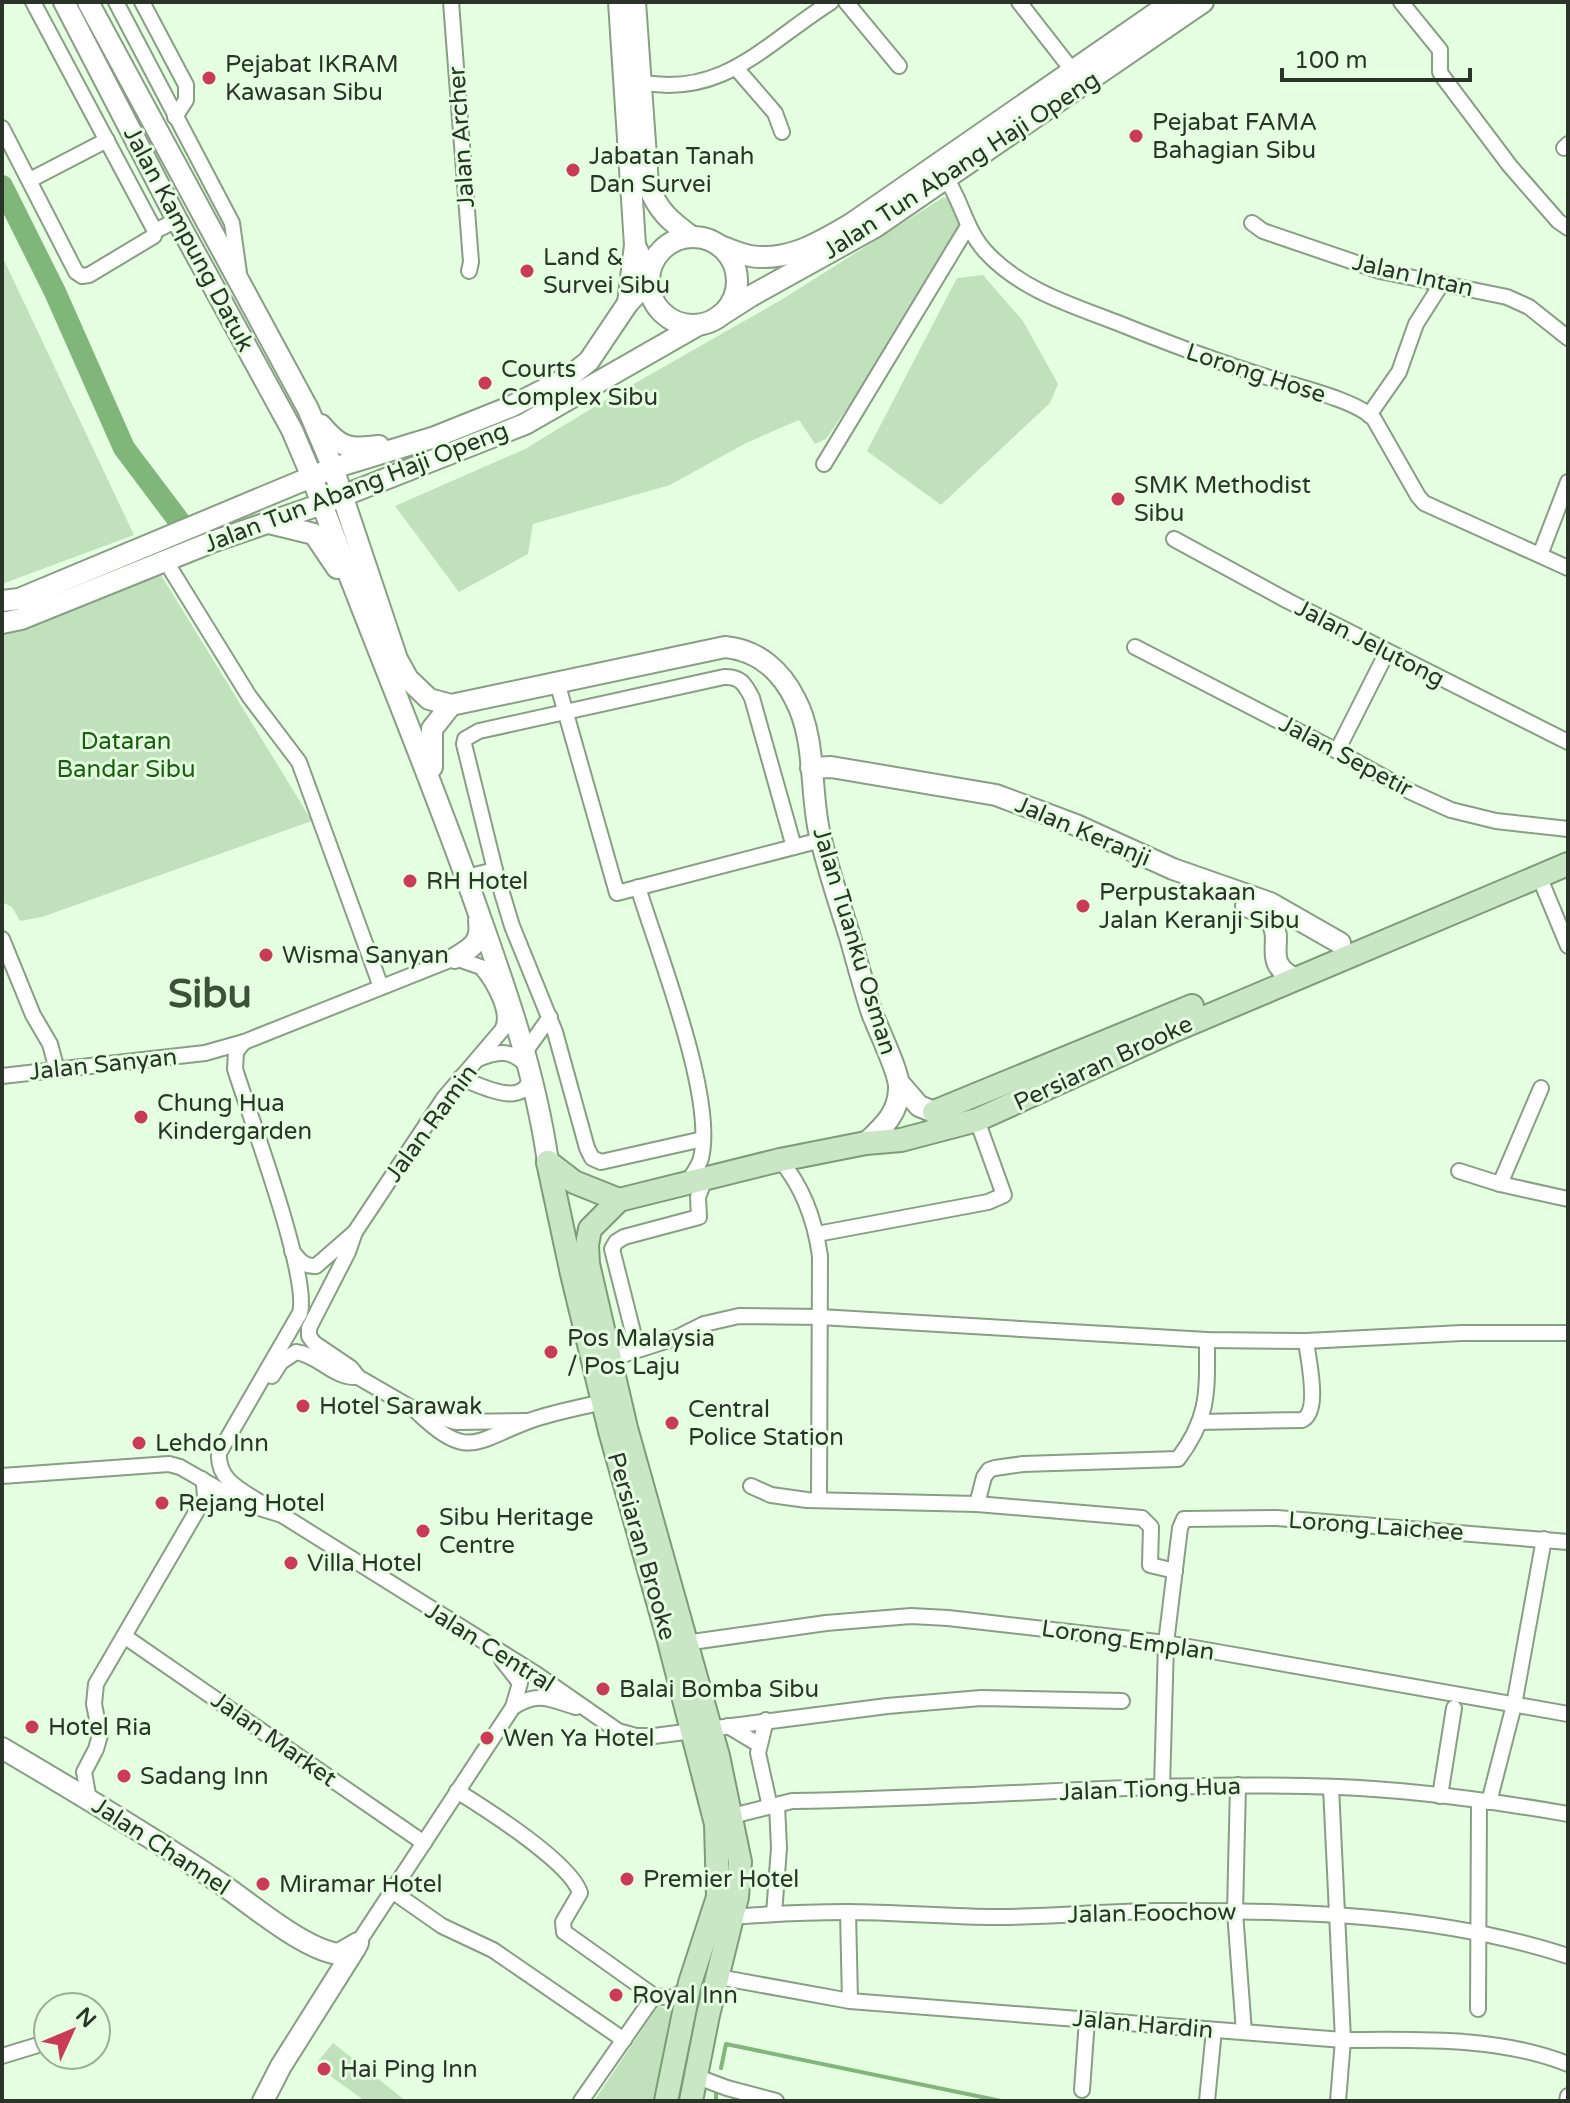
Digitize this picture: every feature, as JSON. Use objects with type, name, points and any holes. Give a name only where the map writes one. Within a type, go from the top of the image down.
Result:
[{"type":"main road","name":"Persiaran Brooke","points":[[666,2101],[689,1988],[715,1912],[719,1881],[712,1728],[611,1400],[610,1359],[588,1264],[587,1245],[593,1224],[619,1200],[780,1160],[866,1143],[901,1140],[977,1120],[1175,1030],[1288,974],[1340,943],[1568,847]]},
{"type":"main road","name":"Persiaran Brooke","points":[[934,1112],[1568,864]]},
{"type":"main road","name":"Persiaran Brooke","points":[[548,1162],[572,1274],[712,1728],[732,1816],[740,1879],[691,2101]]},
{"type":"main road","points":[[548,1162],[574,1182],[619,1200]]},
{"type":"street","points":[[33,2],[155,231]]},
{"type":"street","name":"Jalan Kampung Datuk","points":[[64,2],[177,220],[292,430],[312,477],[332,500]]},
{"type":"street","name":"Jalan Kampung Datuk","points":[[88,2],[308,409],[333,468],[332,500]]},
{"type":"street","points":[[116,2],[232,223],[240,286]]},
{"type":"street","points":[[142,2],[186,85],[186,100],[175,117]]},
{"type":"street","name":"Jalan Archer","points":[[451,2],[471,262],[469,271]]},
{"type":"street","points":[[619,2],[635,245],[628,303]]},
{"type":"street","points":[[635,2],[648,185],[655,204],[692,237]]},
{"type":"street","points":[[640,82],[662,87],[705,82],[736,68],[831,2]]},
{"type":"street","points":[[846,2],[899,66]]},
{"type":"street","points":[[1019,2],[1072,70]]},
{"type":"street","name":"Jalan Tun Abang Haji Openg","points":[[720,246],[750,256],[779,256],[804,251],[851,224],[1172,2]]},
{"type":"street","name":"Jalan Tun Abang Haji Openg","points":[[2,601],[53,596],[165,560],[332,500],[481,442],[547,412],[875,227],[1203,2]]},
{"type":"street","points":[[1401,2],[1440,50],[1440,72],[1443,77],[1510,166],[1558,221],[1568,228]]},
{"type":"street","points":[[736,68],[775,113],[782,132]]},
{"type":"street","points":[[81,92],[105,79]]},
{"type":"street","points":[[2,128],[76,272],[82,276],[89,275],[177,220]]},
{"type":"street","points":[[30,180],[107,140]]},
{"type":"street","name":"Lorong Hose","points":[[946,178],[958,196],[968,226],[980,245],[996,262],[1042,294],[1190,353],[1323,394],[1369,415]]},
{"type":"street","points":[[209,228],[232,223]]},
{"type":"street","name":"Jalan Intan","points":[[1252,223],[1263,231],[1380,271],[1507,297],[1529,307],[1568,338]]},
{"type":"street","points":[[824,464],[968,226]]},
{"type":"street","points":[[635,245],[649,278],[651,293],[664,314],[686,324],[706,322],[726,310],[734,298],[737,284],[736,270],[720,246],[707,239],[692,237],[680,239],[659,253],[649,278]]},
{"type":"street","name":"Jalan Tun Abang Haji Openg","points":[[2,623],[21,619],[53,596],[312,477],[435,437],[510,407],[569,377],[589,361],[649,278]]},
{"type":"street","points":[[1442,283],[1416,324],[1399,372],[1369,415],[1424,503],[1568,568]]},
{"type":"street","points":[[308,409],[335,442],[347,447],[366,448],[435,437]]},
{"type":"street","points":[[432,783],[432,729],[451,705],[429,699],[408,679],[397,659],[364,562],[356,527],[358,513],[365,501],[377,491],[481,442]]},
{"type":"street","points":[[1540,555],[1567,487]]},
{"type":"street","points":[[332,500],[364,562]]},
{"type":"street","points":[[332,500],[368,620],[432,783],[515,1013],[548,1162]]},
{"type":"street","points":[[268,523],[306,531],[320,539],[368,620]]},
{"type":"street","name":"Jalan Jelutong","points":[[1174,539],[1387,652],[1568,742]]},
{"type":"street","points":[[165,560],[249,696],[299,762],[381,987]]},
{"type":"street","name":"Jalan Sepetir","points":[[1135,647],[1451,810],[1496,821],[1568,829]]},
{"type":"street","name":"Jalan Tuanku Osman","points":[[451,705],[710,649],[741,648],[768,663],[784,680],[797,702],[811,768],[821,840],[869,1005],[900,1084],[897,1103],[887,1123],[866,1143]]},
{"type":"street","points":[[1337,751],[1387,652]]},
{"type":"street","points":[[703,1139],[596,1161],[587,1148],[550,1017],[512,926],[495,870],[465,739],[479,731],[735,677],[746,684],[752,698],[794,847]]},
{"type":"street","points":[[557,682],[617,893],[821,840]]},
{"type":"street","name":"Jalan Keranji","points":[[811,768],[831,767],[996,795],[1110,839],[1173,869],[1270,903],[1340,943]]},
{"type":"street","name":"Jalan Keranji","points":[[814,795],[823,783],[831,781],[906,790],[1026,817],[1182,884],[1263,912],[1277,930]]},
{"type":"street","points":[[954,788],[958,797],[988,808]]},
{"type":"street","points":[[466,877],[495,870]]},
{"type":"street","points":[[1539,876],[1568,946]]},
{"type":"street","points":[[637,1348],[612,1249],[624,1237],[699,1217],[695,1182],[703,1139],[698,1089],[638,887]]},
{"type":"street","points":[[455,958],[479,939],[477,909]]},
{"type":"street","points":[[1288,974],[1275,960],[1277,930],[1294,915]]},
{"type":"street","points":[[2,939],[33,1015],[50,1044],[57,1070]]},
{"type":"street","name":"Jalan Sanyan","points":[[2,1076],[205,1053],[244,1042],[455,958]]},
{"type":"street","name":"Jalan Ramin","points":[[292,1251],[299,1261],[309,1267],[316,1266],[355,1232],[444,1098],[506,1023],[505,1013],[484,971],[470,961],[455,958]]},
{"type":"street","points":[[460,1078],[507,1095],[528,1086],[529,1066],[550,1017]]},
{"type":"street","points":[[244,1042],[236,1052],[235,1069],[292,1251],[303,1303],[219,1453],[219,1467],[225,1478],[277,1512]]},
{"type":"street","points":[[476,1060],[496,1051],[507,1052],[529,1066]]},
{"type":"street","points":[[205,1053],[223,1059],[235,1069]]},
{"type":"street","points":[[900,1084],[919,1106],[934,1112]]},
{"type":"street","points":[[1500,1184],[1541,1088]]},
{"type":"street","points":[[817,1234],[988,1202],[1004,1195],[977,1120]]},
{"type":"street","points":[[780,1160],[796,1179],[802,1193],[817,1234],[820,1256],[819,1500]]},
{"type":"street","points":[[1459,1171],[1568,1199]]},
{"type":"street","points":[[355,1232],[309,1328],[309,1336],[314,1343],[351,1368],[358,1377],[415,1410],[449,1440],[465,1443],[492,1438],[529,1421],[611,1400]]},
{"type":"street","points":[[610,1359],[704,1324],[739,1316],[820,1317],[1207,1340],[1306,1341],[1462,1333],[1568,1333]]},
{"type":"street","points":[[977,1504],[984,1477],[995,1468],[1023,1464],[1175,1461],[1199,1422],[1207,1402],[1207,1340]]},
{"type":"street","points":[[1199,1422],[1302,1420],[1309,1417],[1312,1396],[1306,1341]]},
{"type":"street","points":[[277,1512],[274,1504],[229,1469],[226,1461],[227,1452],[256,1402],[281,1362],[296,1352],[309,1355],[342,1375],[358,1377]]},
{"type":"street","points":[[415,1410],[456,1422],[529,1421]]},
{"type":"street","points":[[2,1476],[169,1464],[202,1479],[211,1493],[277,1512]]},
{"type":"street","points":[[751,1486],[771,1495],[819,1500],[977,1504],[1142,1518],[1151,1527],[1150,1565],[1175,1571],[1166,1643],[1162,1788]]},
{"type":"street","points":[[89,1800],[84,1772],[100,1735],[94,1704],[96,1684],[174,1549],[211,1493]]},
{"type":"street","name":"Jalan Central","points":[[277,1512],[536,1674],[618,1731],[636,1736],[981,1698],[1122,1701]]},
{"type":"street","name":"Lorong Laichee","points":[[1175,1571],[1180,1528],[1184,1519],[1277,1518],[1568,1542]]},
{"type":"street","points":[[1478,2009],[1484,1802],[1514,1705],[1544,1539]]},
{"type":"street","name":"Lorong Emplan","points":[[685,1643],[826,1623],[911,1616],[1166,1643],[1568,1714]]},
{"type":"street","name":"Jalan Market","points":[[124,1636],[424,1843]]},
{"type":"street","points":[[263,2101],[358,1943],[513,1707],[520,1683],[490,1648]]},
{"type":"street","points":[[513,1707],[537,1696],[583,1709]]},
{"type":"street","points":[[1440,1796],[1454,1708]]},
{"type":"street","points":[[766,1720],[758,1744],[774,1806],[779,1848],[774,1914]]},
{"type":"street","points":[[712,1728],[758,1744]]},
{"type":"street","name":"Jalan Channel","points":[[2,1748],[218,1881],[317,1949]]},
{"type":"street","points":[[1238,1785],[1235,1912],[1244,2032]]},
{"type":"street","name":"Jalan Tiong Hua","points":[[732,1816],[792,1801],[1238,1785],[1331,1787],[1440,1796],[1568,1814]]},
{"type":"street","points":[[1331,1787],[1343,2040],[1338,2101]]},
{"type":"street","points":[[457,1791],[526,1838],[575,1881],[580,1893],[563,1922],[564,1932],[654,1996],[673,1998],[689,1988]]},
{"type":"street","points":[[392,1891],[442,1926],[493,1950],[624,2040]]},
{"type":"street","name":"Jalan Foochow","points":[[732,1917],[848,1912],[995,1917],[1259,1911],[1337,1916],[1479,1932],[1568,1956]]},
{"type":"street","points":[[848,1912],[850,2001]]},
{"type":"street","points":[[314,2013],[322,1976],[317,1949],[339,1954],[358,1943]]},
{"type":"street","name":"Jalan Hardin","points":[[718,1977],[850,2001],[1343,2040],[1425,2040],[1489,2045],[1568,2064]]},
{"type":"street","points":[[581,2101],[654,1996]]},
{"type":"street","points":[[1082,2090],[1087,2019]]},
{"type":"street","points":[[1207,2101],[1214,2030]]},
{"type":"street","points":[[2,2056],[32,2047]]},
{"type":"street","points":[[695,2076],[725,2095],[776,2101]]},
{"type":"green space","points":[[944,197],[951,201],[960,219],[957,229],[893,341],[826,439],[815,444],[799,420],[746,443],[670,485],[533,524],[528,554],[459,592],[395,506],[525,449],[781,300]]},
{"type":"green space","points":[[2,256],[134,535],[2,584]]},
{"type":"green space","points":[[983,275],[1023,321],[1058,384],[1050,403],[941,505],[867,451],[957,278]]},
{"type":"green space","name":"Dataran Bandar Sibu","points":[[161,575],[312,821],[42,917],[20,921],[12,907],[2,902],[2,634]]},
{"type":"green space","points":[[658,2006],[671,2011],[656,2101],[594,2101]]},
{"type":"green space","points":[[333,2043],[406,2101],[365,2101],[315,2065]]},
{"type":"waterway","points":[[2,186],[55,292],[124,448],[182,525]]},
{"type":"waterway","points":[[721,2068],[726,2044],[1001,2101]]},
{"type":"waterway","points":[[716,2094],[716,2101]]},
{"type":"place","name":"Pejabat IKRAM Kawasan Sibu","points":[[209,78]]},
{"type":"place","name":"Pejabat FAMA Bahagian Sibu","points":[[1136,136]]},
{"type":"place","name":"Jabatan Tanah Dan Survei","points":[[573,170]]},
{"type":"place","name":"Land & Survei Sibu","points":[[527,271]]},
{"type":"place","name":"Courts Complex Sibu","points":[[485,383]]},
{"type":"place","name":"SMK Methodist Sibu","points":[[1118,499]]},
{"type":"place","name":"RH Hotel","points":[[410,881]]},
{"type":"place","name":"Perpustakaan Jalan Keranji Sibu","points":[[1083,906]]},
{"type":"place","name":"Wisma Sanyan","points":[[266,955]]},
{"type":"place","name":"Chung Hua Kindergarden","points":[[141,1117]]},
{"type":"place","name":"Pos Malaysia / Pos Laju","points":[[551,1352]]},
{"type":"place","name":"Hotel Sarawak","points":[[303,1406]]},
{"type":"place","name":"Central Police Station","points":[[672,1423]]},
{"type":"place","name":"Lehdo Inn","points":[[139,1443]]},
{"type":"place","name":"Rejang Hotel","points":[[162,1503]]},
{"type":"place","name":"Sibu Heritage Centre","points":[[423,1531]]},
{"type":"place","name":"Villa Hotel","points":[[291,1563]]},
{"type":"place","name":"Balai Bomba Sibu","points":[[603,1689]]},
{"type":"place","name":"Hotel Ria","points":[[32,1727]]},
{"type":"place","name":"Wen Ya Hotel","points":[[487,1738]]},
{"type":"place","name":"Sadang Inn","points":[[124,1776]]},
{"type":"place","name":"Premier Hotel","points":[[627,1879]]},
{"type":"place","name":"Miramar Hotel","points":[[263,1884]]},
{"type":"place","name":"Royal Inn","points":[[616,1995]]},
{"type":"place","name":"Hai Ping Inn","points":[[324,2069]]},
{"type":"district","name":"Sibu","points":[[210,993]]}]
